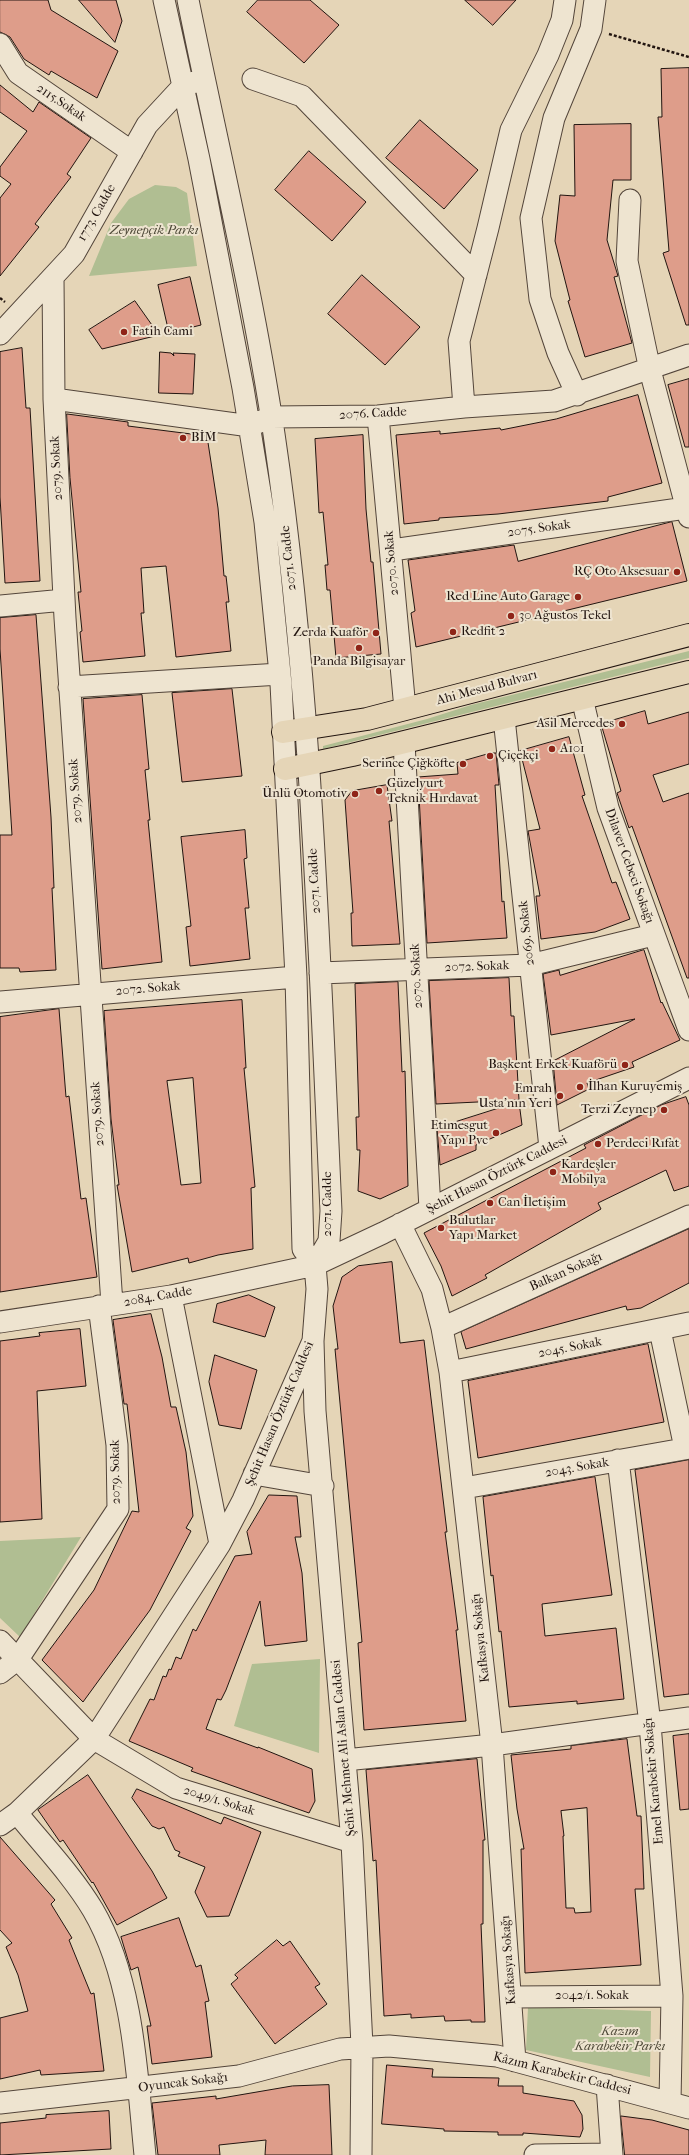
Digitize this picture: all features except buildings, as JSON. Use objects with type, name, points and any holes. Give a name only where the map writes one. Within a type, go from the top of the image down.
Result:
[{"type":"main road","name":"Ahi Mesud Bulvarı","points":[[283,732],[367,719],[689,635]]},
{"type":"main road","points":[[285,769],[310,766],[689,672]]},
{"type":"street","points":[[164,0],[184,85],[204,79],[188,0]]},
{"type":"street","points":[[464,407],[459,341],[511,130],[548,55],[562,20],[565,0]]},
{"type":"street","points":[[577,394],[558,353],[540,299],[531,218],[554,118],[591,29],[595,0]]},
{"type":"street","name":"2115.Sokak","points":[[0,44],[18,73],[132,152]]},
{"type":"street","name":"2071. Cadde","points":[[184,85],[250,426],[265,522],[280,674],[296,977],[303,1249],[315,1265],[329,1241],[331,1211],[310,766],[288,545],[271,417],[236,226],[204,79]]},
{"type":"street","points":[[253,80],[302,96],[476,275]]},
{"type":"street","name":"1773. Cadde","points":[[0,334],[74,254],[148,125],[184,85]]},
{"type":"street","points":[[630,200],[627,261],[650,370],[688,513]]},
{"type":"street","name":"2079. Sokak","points":[[0,1673],[18,1659],[118,1509],[116,1445],[105,1306],[90,994],[64,600],[54,399],[53,277]]},
{"type":"street","name":"2076. Cadde","points":[[250,426],[271,417],[378,416],[464,407],[554,401],[650,370],[689,355]]},
{"type":"street","points":[[54,399],[250,426]]},
{"type":"street","name":"2070. Sokak","points":[[378,416],[392,550],[405,709]]},
{"type":"street","name":"2075. Sokak","points":[[392,550],[688,513]]},
{"type":"street","points":[[0,606],[64,600]]},
{"type":"street","points":[[70,687],[280,674]]},
{"type":"street","name":"Dilaver Cebeci Sokağı","points":[[582,698],[608,808],[653,935],[689,1030]]},
{"type":"street","name":"2069. Sokak","points":[[504,718],[550,1148]]},
{"type":"street","name":"2070. Sokak","points":[[404,743],[430,1209]]},
{"type":"street","name":"2072. Sokak","points":[[320,973],[530,965],[653,935]]},
{"type":"street","name":"2072. Sokak","points":[[0,1002],[296,977]]},
{"type":"street","name":"Şehit Hasan Öztürk Caddesi","points":[[0,1825],[16,1812],[94,1739],[220,1544],[243,1500],[313,1341],[317,1290],[315,1265],[430,1209],[689,1078]]},
{"type":"street","name":"Balkan Sokağı","points":[[442,1328],[689,1216]]},
{"type":"street","name":"Kafkasya Sokağı","points":[[400,1224],[432,1289],[442,1328],[450,1372],[492,1745],[512,1997],[515,2061]]},
{"type":"street","name":"2084. Cadde","points":[[0,1322],[170,1296],[315,1265]]},
{"type":"street","points":[[170,1296],[220,1544]]},
{"type":"street","name":"2045. Sokak","points":[[450,1372],[689,1323]]},
{"type":"street","points":[[660,1330],[687,1448]]},
{"type":"street","name":"Şehit Mehmet Ali Aslan Caddesi","points":[[313,1341],[315,1411],[323,1486],[352,1842],[362,2046],[361,2155]]},
{"type":"street","name":"2043. Sokak","points":[[464,1488],[687,1448]]},
{"type":"street","name":"Emel Karabekir Sokağı","points":[[618,1460],[650,1724],[680,2105]]},
{"type":"street","points":[[254,1474],[323,1486]]},
{"type":"street","name":"2049/1. Sokak","points":[[0,1641],[94,1739],[176,1788],[352,1842]]},
{"type":"street","points":[[345,1760],[492,1745],[689,1718]]},
{"type":"street","points":[[16,1812],[85,1898],[103,1929],[112,1952],[125,1998],[138,2089],[145,2155]]},
{"type":"street","name":"2042/1. Sokak","points":[[512,1997],[672,1996]]},
{"type":"street","name":"Oyuncak Sokağı","points":[[0,2103],[138,2089],[239,2076],[340,2049],[362,2046]]},
{"type":"street","name":"Kâzım Karabekir Caddesi","points":[[362,2046],[397,2047],[497,2056],[680,2105]]},
{"type":"street","points":[[534,2155],[612,2154],[607,2085]]},
{"type":"path","points":[[591,29],[689,57]]},
{"type":"green space","name":"Zeynepçik Parkı","points":[[155,185],[176,187],[187,193],[197,266],[89,276],[111,223],[129,199]]},
{"type":"green space","points":[[689,651],[689,658],[323,749],[323,746],[427,719],[471,705]]},
{"type":"green space","points":[[81,1537],[20,1637],[0,1618],[0,1541]]},
{"type":"green space","points":[[320,1659],[319,1753],[234,1726],[252,1664]]},
{"type":"green space","name":"Kazım Karabekir Parkı","points":[[528,2007],[651,2011],[650,2077],[526,2050]]},
{"type":"place","name":"Fatih Cami","points":[[124,332]]},
{"type":"place","name":"BİM","points":[[183,438]]},
{"type":"place","name":"RÇ Oto Aksesuar","points":[[677,572]]},
{"type":"place","name":"Red Line Auto Garage","points":[[578,597]]},
{"type":"place","name":"30 Ağustos Tekel","points":[[511,616]]},
{"type":"place","name":"Redfit 2","points":[[453,632]]},
{"type":"place","name":"Zerda Kuaför","points":[[376,633]]},
{"type":"place","name":"Panda Bilgisayar","points":[[359,648]]},
{"type":"place","name":"Asil Mercedes","points":[[622,724]]},
{"type":"place","name":"A101","points":[[552,749]]},
{"type":"place","name":"Çiçekçi","points":[[490,756]]},
{"type":"place","name":"Serince Çiğköfte","points":[[463,764]]},
{"type":"place","name":"Güzelyurt Teknik Hırdavat","points":[[379,791]]},
{"type":"place","name":"Ünlü Otomotiv","points":[[355,794]]},
{"type":"place","name":"Başkent Erkek Kuaförü","points":[[625,1065]]},
{"type":"place","name":"İlhan Kuruyemiş","points":[[580,1087]]},
{"type":"place","name":"Emrah Usta'nın Yeri","points":[[560,1096]]},
{"type":"place","name":"Terzi Zeynep","points":[[664,1110]]},
{"type":"place","name":"Etimesgut Yapı Pvc","points":[[496,1133]]},
{"type":"place","name":"Perdeci Rıfat","points":[[598,1144]]},
{"type":"place","name":"Kardeşler Mobilya","points":[[553,1172]]},
{"type":"place","name":"Can İletişim","points":[[490,1203]]},
{"type":"place","name":"Bulutlar Yapı Market","points":[[441,1228]]}]
